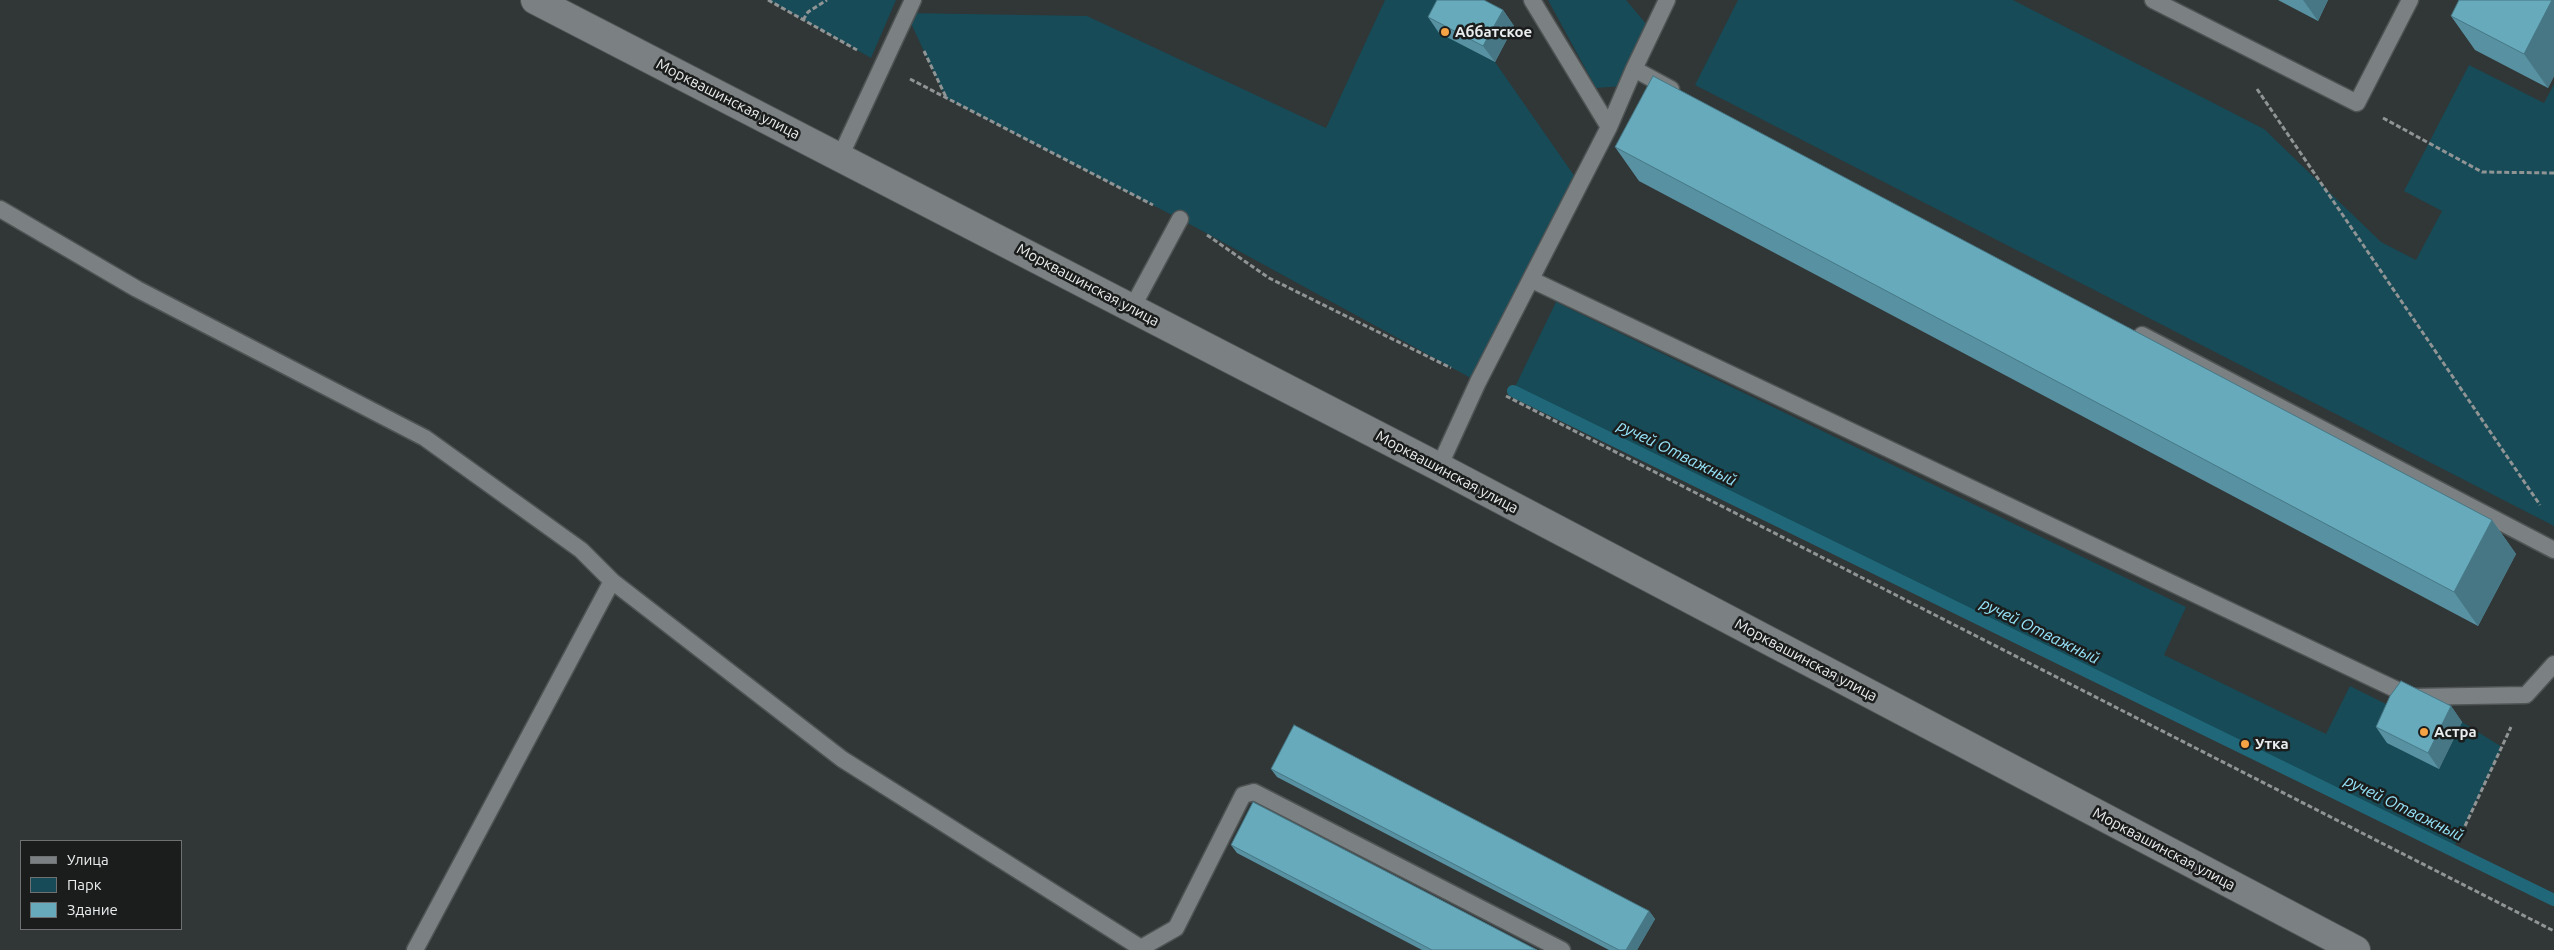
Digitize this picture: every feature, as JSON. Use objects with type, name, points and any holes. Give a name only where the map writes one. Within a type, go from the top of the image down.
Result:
[{"type":"street","name":"Морквашинская улица","points":[[535,0],[1439,467],[2356,950]]},
{"type":"lane","points":[[1532,0],[1608,127]]},
{"type":"lane","points":[[1439,467],[1478,382],[1532,280],[1608,127],[1667,0]]},
{"type":"lane","points":[[2153,0],[2356,103],[2410,0]]},
{"type":"lane","points":[[840,157],[909,7]]},
{"type":"lane","points":[[1634,69],[1687,97]]},
{"type":"lane","points":[[0,209],[137,289],[425,438],[581,550],[612,581],[842,759],[1142,949],[1176,928],[1243,795],[1254,792],[1562,950]]},
{"type":"lane","points":[[1132,308],[1180,219]]},
{"type":"lane","points":[[1532,280],[2412,698],[2526,695],[2554,664]]},
{"type":"lane","points":[[2129,328],[2554,550]]},
{"type":"lane","points":[[415,950],[612,581]]},
{"type":"path","points":[[768,0],[882,65],[1195,227],[1269,278],[1478,382],[2554,931]]},
{"type":"path","points":[[803,20],[808,12],[827,0]]},
{"type":"path","points":[[909,7],[946,98]]},
{"type":"path","points":[[2253,83],[2543,510]]},
{"type":"path","points":[[2356,103],[2482,172],[2554,173]]},
{"type":"path","points":[[2465,826],[2526,695]]},
{"type":"green space","points":[[769,0],[896,0],[871,58]]},
{"type":"green space","points":[[1385,0],[1457,0],[1495,62],[1580,184],[1478,382],[1195,227],[946,98],[906,13],[1087,16],[1326,128]]},
{"type":"green space","points":[[1548,0],[1626,0],[1648,26],[1623,86],[1596,88]]},
{"type":"green space","points":[[1738,0],[2013,0],[2264,129],[2381,242],[2416,260],[2442,211],[2404,191],[2469,65],[2544,103],[2554,84],[2554,526],[1695,85]]},
{"type":"green space","points":[[1556,302],[2186,607],[2164,655],[2326,734],[2350,686],[2402,712],[2439,769],[2462,722],[2502,747],[2454,847],[1513,391]]},
{"type":"building","points":[[1437,0],[1484,0],[1503,10],[1483,46],[1428,17]]},
{"type":"building","points":[[2459,0],[2552,0],[2524,54],[2451,16]]},
{"type":"building","points":[[1653,76],[2492,520],[2454,592],[1615,147]]},
{"type":"building","points":[[2401,681],[2451,706],[2428,753],[2376,727],[2390,696]]},
{"type":"building","points":[[1294,725],[1649,911],[1626,950],[1619,950],[1271,769]]},
{"type":"building","points":[[1253,802],[1537,950],[1432,950],[1231,845]]},
{"type":"waterway","name":"ручей Отважный","points":[[1513,391],[2554,900]]},
{"type":"place","name":"Аббатское","points":[[1445,32]]},
{"type":"place","name":"Астра","points":[[2424,732]]},
{"type":"place","name":"Утка","points":[[2245,744]]}]
